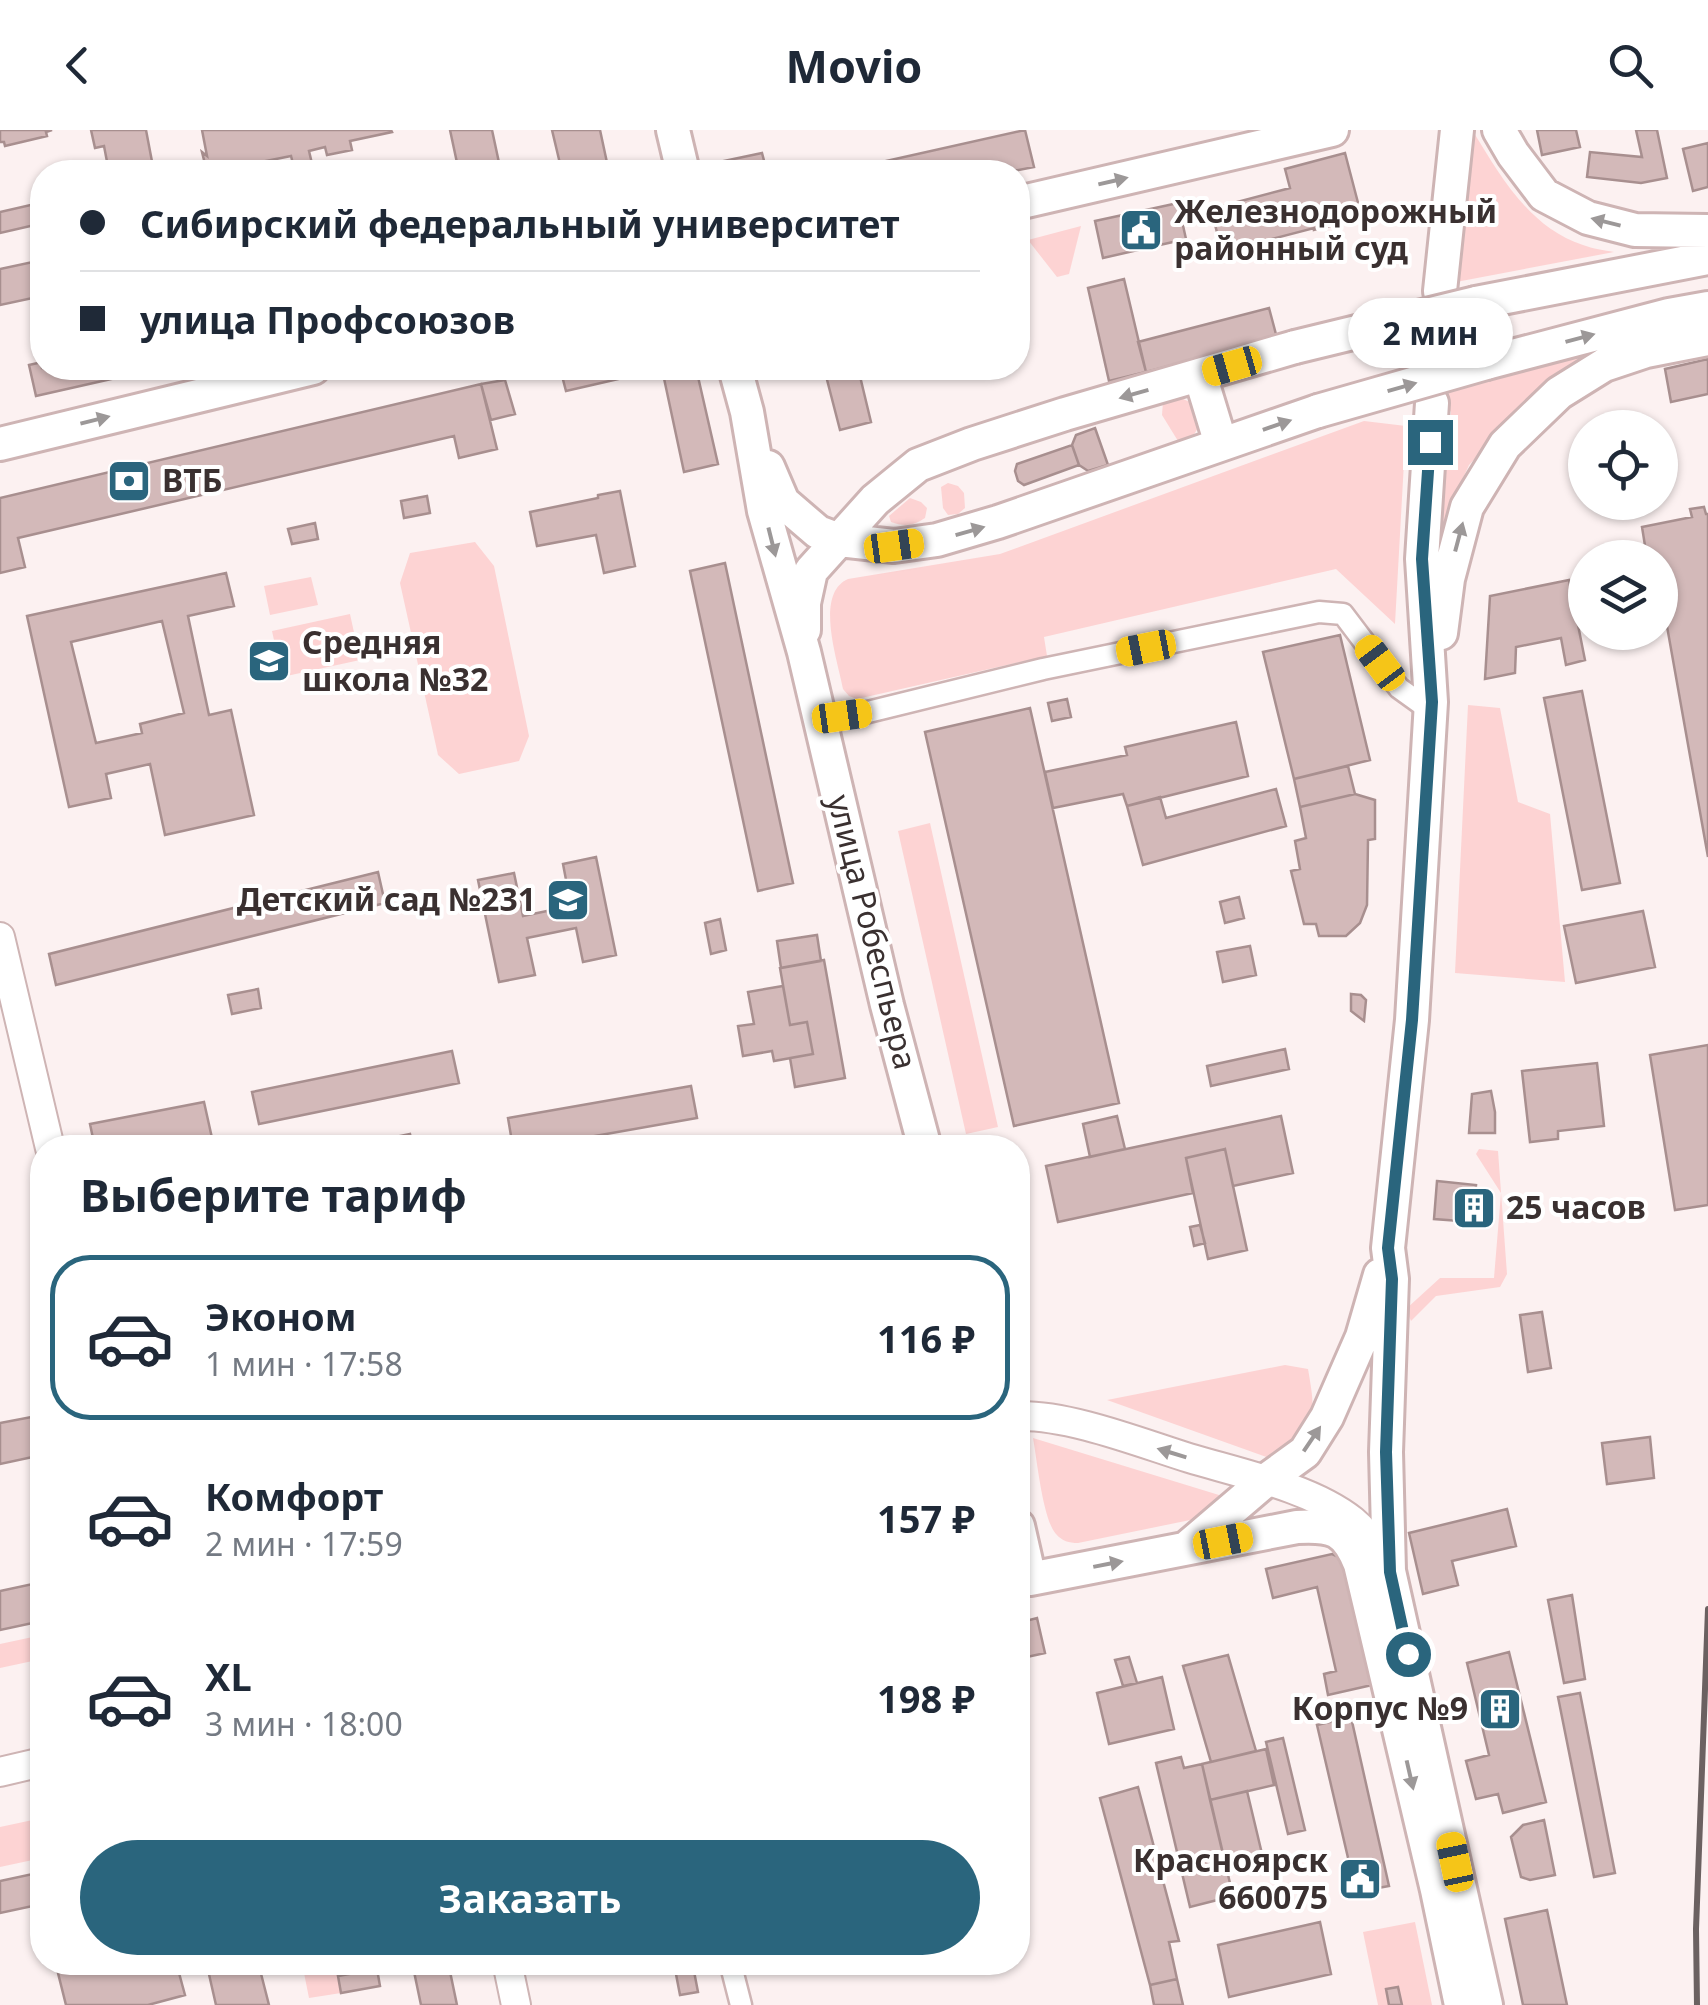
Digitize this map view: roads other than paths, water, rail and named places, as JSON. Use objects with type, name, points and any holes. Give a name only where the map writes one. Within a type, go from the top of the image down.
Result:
[{"type":"main road","points":[[672,130],[680,160]]},
{"type":"main road","points":[[1030,200],[1332,130]]},
{"type":"main road","points":[[1440,291],[1457,130]]},
{"type":"main road","points":[[1499,130],[1544,194],[1588,218],[1706,240]]},
{"type":"main road","points":[[804,652],[804,604],[811,571],[875,500],[918,465],[972,444],[1200,375],[1706,240]]},
{"type":"main road","points":[[747,412],[784,502],[818,532],[839,540],[894,546],[936,540],[998,522],[1318,411],[1596,334],[1708,308]]},
{"type":"main road","points":[[1186,1548],[1304,1452],[1327,1417],[1362,1337],[1388,1248],[1412,1020],[1431,706],[1448,579],[1468,508],[1505,445],[1558,393],[1604,365],[1646,351],[1708,339]]},
{"type":"main road","points":[[1200,375],[1221,444]]},
{"type":"main road","points":[[0,444],[263,380]]},
{"type":"main road","name":"улица Робеспьера","points":[[738,380],[764,511],[804,652],[922,1135]]},
{"type":"main road","points":[[1431,706],[1422,559],[1432,404]]},
{"type":"main road","points":[[0,937],[47,1135]]},
{"type":"main road","points":[[1388,1248],[1392,1279],[1386,1452],[1390,1572],[1486,2005]]},
{"type":"main road","points":[[1030,1416],[1103,1432],[1322,1501],[1371,1537],[1390,1572]]},
{"type":"main road","points":[[1030,1580],[1297,1527],[1332,1528],[1345,1536],[1360,1564],[1461,2005]]},
{"type":"main road","points":[[0,1772],[30,1765]]},
{"type":"main road","points":[[510,1975],[516,2005]]},
{"type":"street","points":[[820,718],[864,712],[1043,669],[1319,612],[1343,614],[1399,688],[1431,706]]},
{"type":"street","points":[[733,1975],[741,2005]]},
{"type":"tunnel","points":[[1432,403],[1440,291]]},
{"type":"railway","points":[[1697,2005],[1696,1929],[1708,1609]]},
{"type":"place","name":"Железнодорожный районный суд","points":[[1141,230]]},
{"type":"place","name":"ВТБ","points":[[129,481]]},
{"type":"place","name":"Средняя школа №32","points":[[269,661]]},
{"type":"place","name":"Детский сад №231","points":[[568,900]]},
{"type":"place","name":"25 часов","points":[[1474,1208]]},
{"type":"place","name":"Корпус №9","points":[[1500,1709]]},
{"type":"place","name":"Красноярск 660075","points":[[1360,1879]]}]
